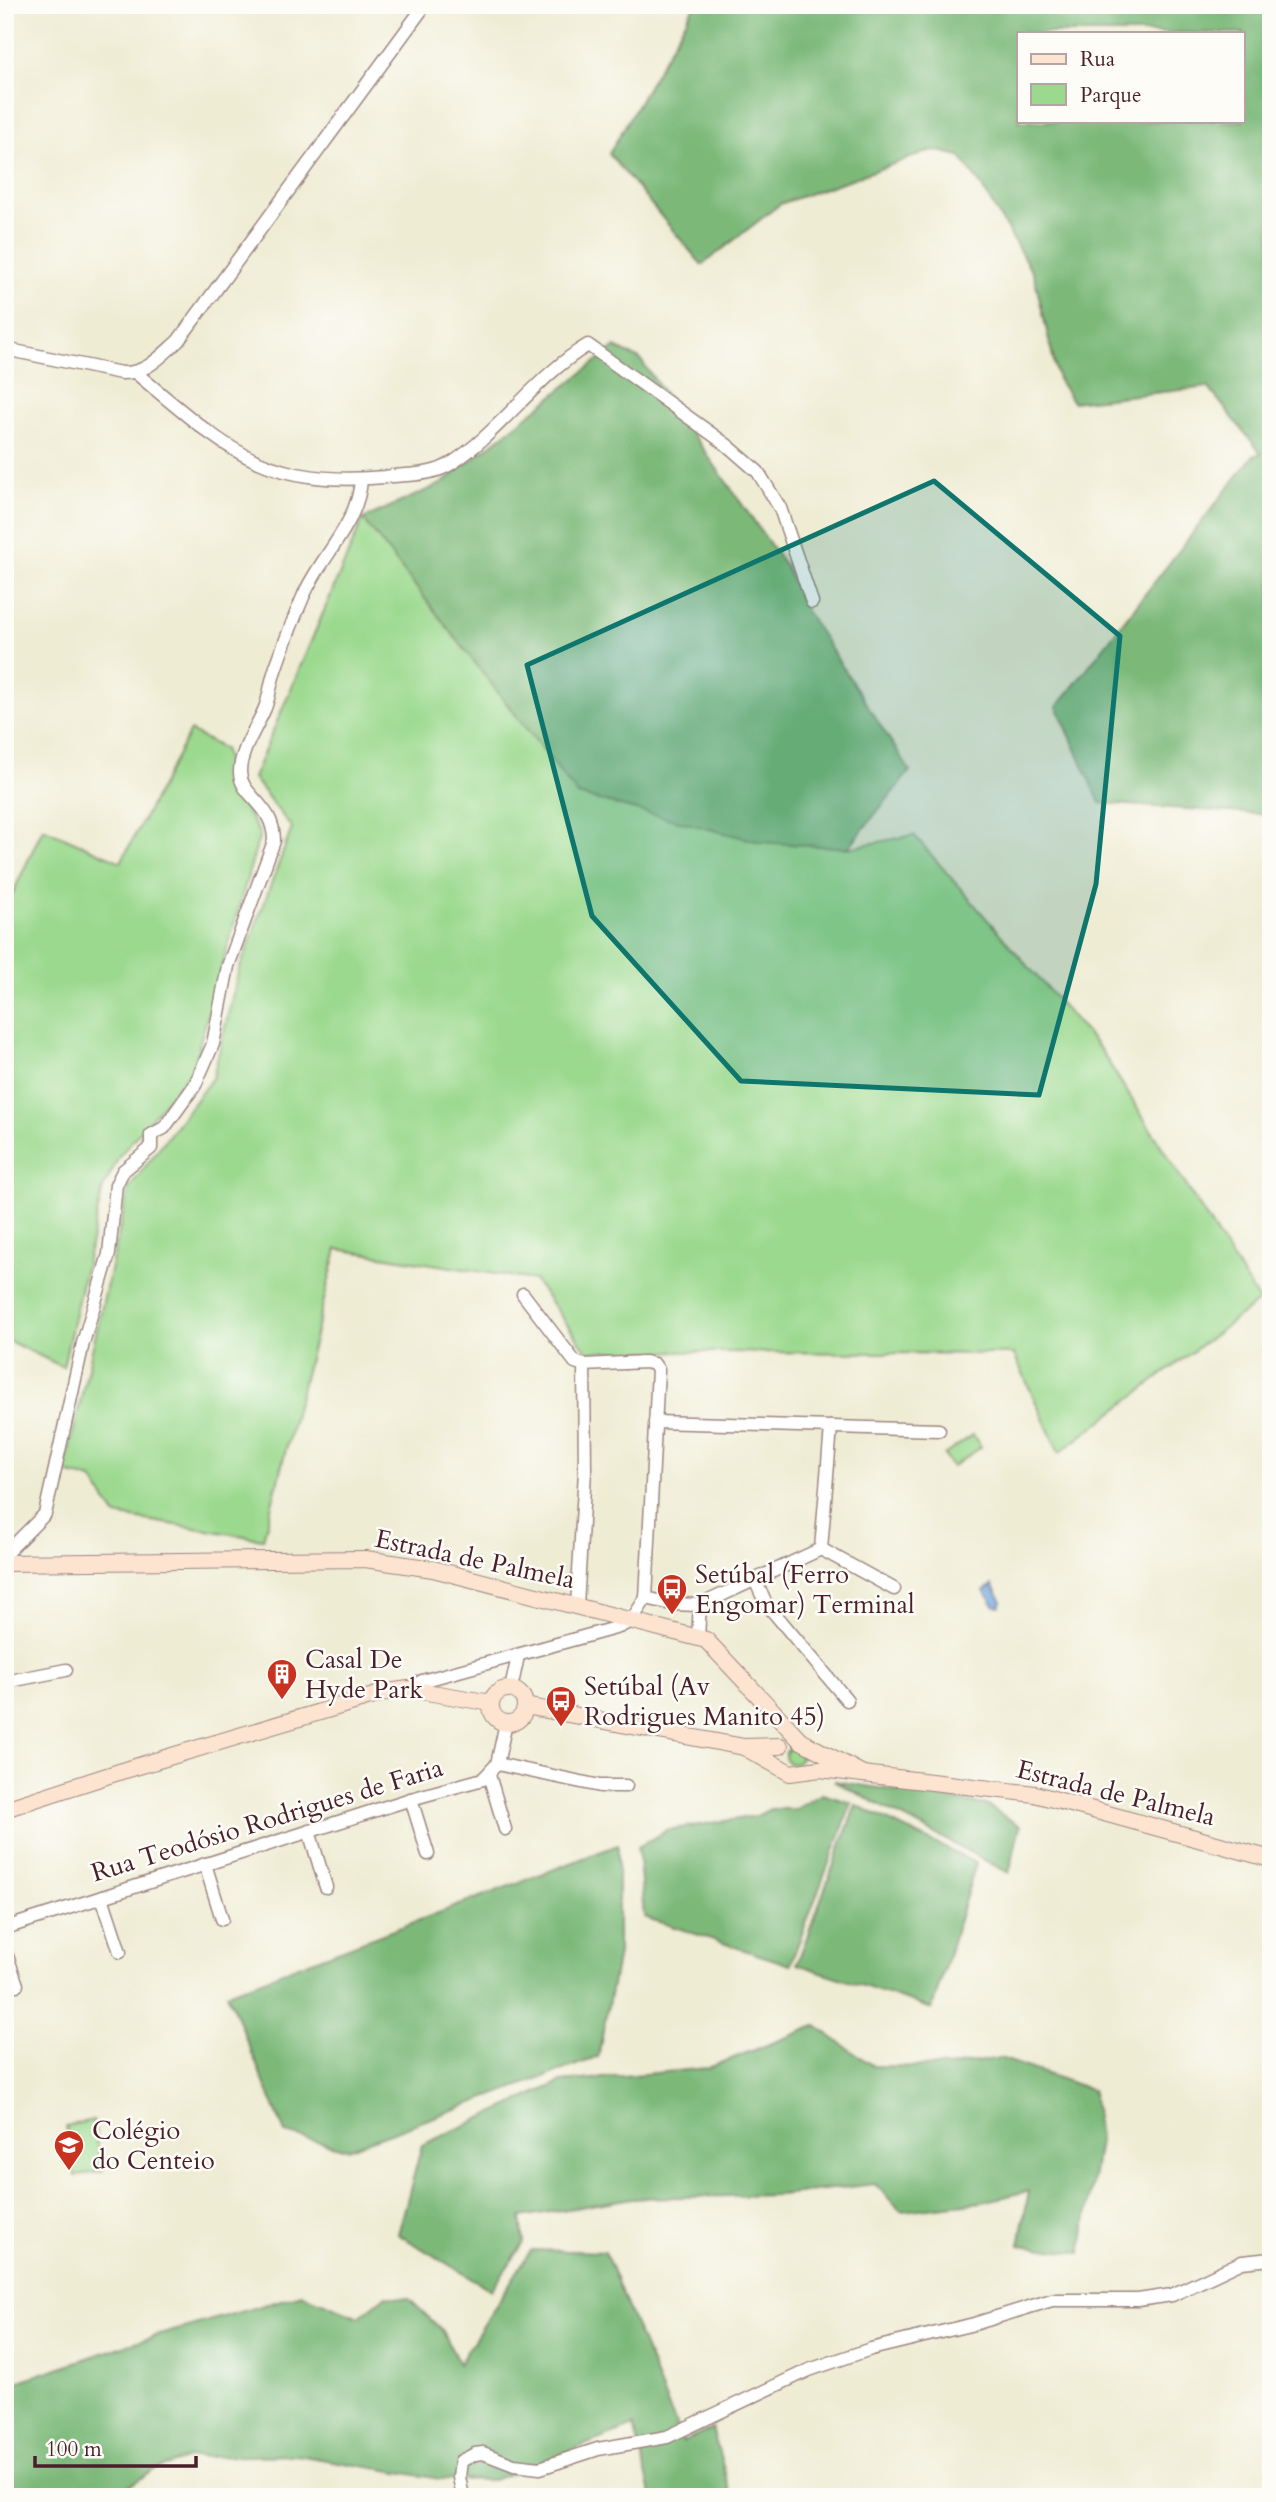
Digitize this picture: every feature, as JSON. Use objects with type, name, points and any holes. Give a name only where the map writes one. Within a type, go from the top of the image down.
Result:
[{"type":"street","points":[[5,349],[121,373],[136,373],[178,341],[425,5]]},
{"type":"street","points":[[136,373],[216,439],[252,460],[307,478],[361,479],[429,472],[453,463],[555,369],[588,345],[727,445],[758,472],[780,508],[812,602]]},
{"type":"street","points":[[5,1555],[45,1514],[83,1343],[108,1254],[116,1185],[123,1171],[150,1148],[151,1135],[163,1128],[195,1085],[213,1044],[228,966],[274,841],[274,830],[266,809],[242,785],[241,765],[266,705],[275,667],[303,596],[324,564],[358,500],[361,479]]},
{"type":"street","points":[[409,1689],[422,1681],[518,1656],[631,1621],[646,1598],[658,1370],[654,1364],[645,1362],[584,1365],[566,1353],[523,1294]]},
{"type":"street","points":[[577,1606],[586,1471],[584,1365]]},
{"type":"street","points":[[655,1422],[939,1430]]},
{"type":"street","points":[[821,1549],[831,1427]]},
{"type":"street","points":[[646,1598],[672,1604],[700,1605],[821,1549]]},
{"type":"street","points":[[821,1549],[894,1589]]},
{"type":"street","name":"Estrada de Palmela","points":[[5,1563],[365,1559],[433,1569],[698,1637],[712,1645],[803,1743],[863,1774]]},
{"type":"street","points":[[755,1580],[765,1602],[847,1700]]},
{"type":"street","points":[[698,1637],[700,1605]]},
{"type":"street","points":[[511,1689],[518,1656]]},
{"type":"street","points":[[5,1682],[66,1670]]},
{"type":"street","points":[[5,1809],[125,1770],[387,1692],[409,1689],[491,1703]]},
{"type":"street","points":[[511,1689],[523,1697],[524,1706],[516,1720],[506,1723],[496,1718],[491,1703],[500,1690],[511,1689]]},
{"type":"street","points":[[524,1706],[744,1747],[780,1745],[791,1739],[803,1743],[810,1760],[800,1772],[790,1773],[744,1747]]},
{"type":"street","name":"Estrada de Palmela","points":[[772,1711],[780,1745]]},
{"type":"street","points":[[505,1829],[493,1769],[506,1723]]},
{"type":"street","points":[[780,1745],[776,1759],[781,1768]]},
{"type":"street","points":[[493,1769],[600,1786],[626,1786]]},
{"type":"street","name":"Rua Teodósio Rodrigues de Faria","points":[[5,1928],[411,1799],[476,1782],[493,1769]]},
{"type":"street","name":"Estrada de Palmela","points":[[800,1772],[820,1769],[1035,1794],[1271,1859]]},
{"type":"street","points":[[411,1799],[428,1854]]},
{"type":"street","points":[[309,1831],[326,1887]]},
{"type":"street","points":[[205,1864],[222,1919]]},
{"type":"street","points":[[102,1897],[120,1952]]},
{"type":"street","points":[[5,1950],[17,1985]]},
{"type":"street","points":[[463,2497],[458,2469],[461,2461],[475,2454],[492,2455],[533,2468],[598,2449],[667,2437],[809,2370],[871,2349],[974,2324],[1052,2300],[1138,2300],[1172,2295],[1198,2286],[1242,2262],[1271,2259]]},
{"type":"highlighted area","points":[[934,481],[1120,636],[1096,884],[1039,1095],[741,1081],[592,916],[527,665]]},
{"type":"green space","points":[[695,5],[1271,5],[1271,815],[1100,803],[1057,707],[1253,456],[1261,453],[1208,387],[1073,402],[1058,379],[1034,275],[982,187],[960,156],[933,150],[780,204],[702,265],[609,154]]},
{"type":"green space","points":[[615,347],[640,359],[786,567],[805,609],[910,771],[848,848],[760,842],[578,795],[363,519],[441,484]]},
{"type":"green space","points":[[363,519],[392,553],[848,848],[914,835],[1100,1049],[1259,1301],[1059,1453],[1014,1354],[587,1351],[534,1280],[337,1249],[263,1539],[115,1515],[92,1479],[64,1473],[129,1188],[213,1077],[238,973],[292,828],[253,778]]},
{"type":"green space","points":[[190,731],[224,749],[233,790],[260,834],[192,1070],[120,1155],[103,1188],[63,1367],[5,1339],[5,910],[43,828],[121,862]]},
{"type":"green space","points":[[973,1435],[981,1447],[952,1467],[944,1455]]},
{"type":"green space","points":[[793,1748],[801,1756],[793,1764],[785,1756]]},
{"type":"green space","points":[[834,1781],[986,1805],[1020,1826],[1009,1873]]},
{"type":"green space","points":[[822,1794],[852,1803],[790,1965],[644,1917],[638,1847],[667,1830],[757,1816],[770,1809],[796,1809]]},
{"type":"green space","points":[[856,1805],[976,1863],[932,2009],[797,1964]]},
{"type":"green space","points":[[618,1845],[618,1954],[598,2057],[347,2149],[285,2133],[227,1993]]},
{"type":"green space","points":[[816,2026],[873,2066],[947,2067],[1000,2058],[1093,2090],[1099,2141],[1081,2253],[1019,2245],[1029,2191],[982,2202],[901,2211],[875,2184],[779,2195],[632,2198],[521,2217],[524,2243],[491,2290],[398,2234],[422,2145],[561,2082],[708,2068]]},
{"type":"green space","points":[[93,2120],[103,2171],[75,2176],[66,2126]]},
{"type":"green space","points":[[531,2250],[605,2252],[683,2442],[712,2429],[732,2497],[652,2497],[634,2426],[493,2480],[440,2479],[297,2455],[191,2457],[154,2470],[112,2497],[5,2497],[5,2386],[132,2343],[302,2294],[359,2317],[385,2296],[409,2299],[442,2330],[459,2364]]},
{"type":"water","points":[[992,1585],[1002,1601],[1000,1606],[994,1605],[984,1591]]},
{"type":"place","name":"Setúbal (Ferro Engomar) Terminal","points":[[672,1616]]},
{"type":"place","name":"Casal De Hyde Park","points":[[282,1701]]},
{"type":"place","name":"Setúbal (Av Rodrigues Manito 45)","points":[[561,1728]]},
{"type":"place","name":"Colégio do Centeio","points":[[69,2172]]}]
